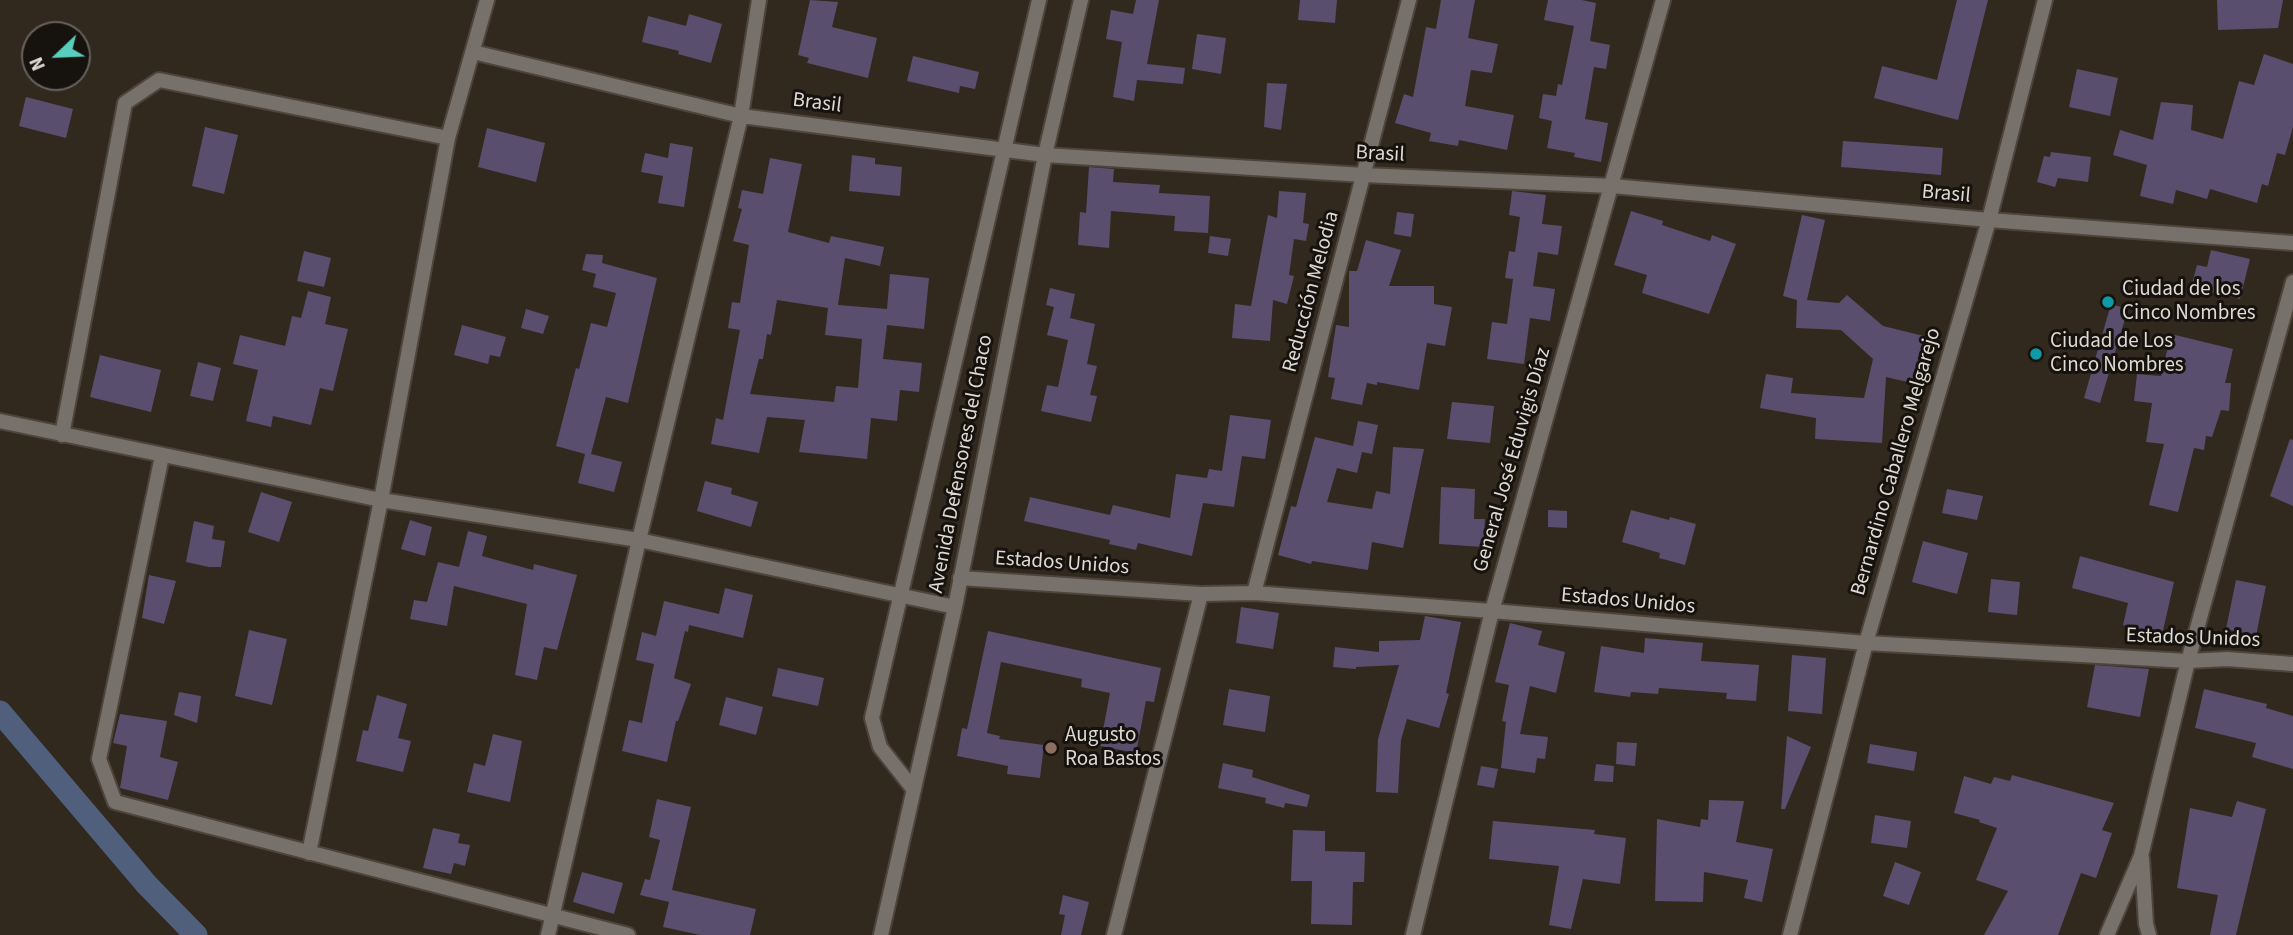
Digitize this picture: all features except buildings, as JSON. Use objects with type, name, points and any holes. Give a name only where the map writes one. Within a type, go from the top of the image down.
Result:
[{"type":"street","points":[[309,853],[381,500],[448,138],[487,0]]},
{"type":"street","points":[[548,935],[741,116],[759,0]]},
{"type":"street","points":[[914,790],[880,747],[872,718],[1039,0]]},
{"type":"street","name":"Avenida Defensores del Chaco","points":[[881,935],[955,607],[1045,155],[1081,0]]},
{"type":"street","name":"Reducción Melodia","points":[[1254,593],[1409,0]]},
{"type":"street","name":"General José Eduvigis Díaz","points":[[1413,935],[1492,611],[1663,0]]},
{"type":"street","name":"Bernardino Caballero Melgarejo","points":[[1790,935],[1867,643],[1989,220],[2045,0]]},
{"type":"street","name":"Brasil","points":[[473,52],[741,116],[1045,155],[1364,176],[1612,186],[1989,220],[2293,243]]},
{"type":"street","points":[[62,435],[125,103],[159,80],[448,138]]},
{"type":"street","points":[[2107,935],[2141,856],[2188,662],[2293,282]]},
{"type":"street","points":[[0,421],[381,500],[639,540],[955,607]]},
{"type":"street","points":[[162,456],[99,759],[115,802],[628,935]]},
{"type":"street","name":"Estados Unidos","points":[[960,578],[1201,594],[1254,593],[1867,643],[2188,662],[2227,659],[2293,664]]},
{"type":"street","points":[[1114,935],[1201,594]]},
{"type":"street","points":[[2141,856],[2149,935]]},
{"type":"waterway","points":[[0,712],[147,885],[196,935]]},
{"type":"place","name":"Ciudad de los Cinco Nombres","points":[[2108,302]]},
{"type":"place","name":"Ciudad de Los Cinco Nombres","points":[[2036,354]]},
{"type":"place","name":"Augusto Roa Bastos","points":[[1051,748]]}]
